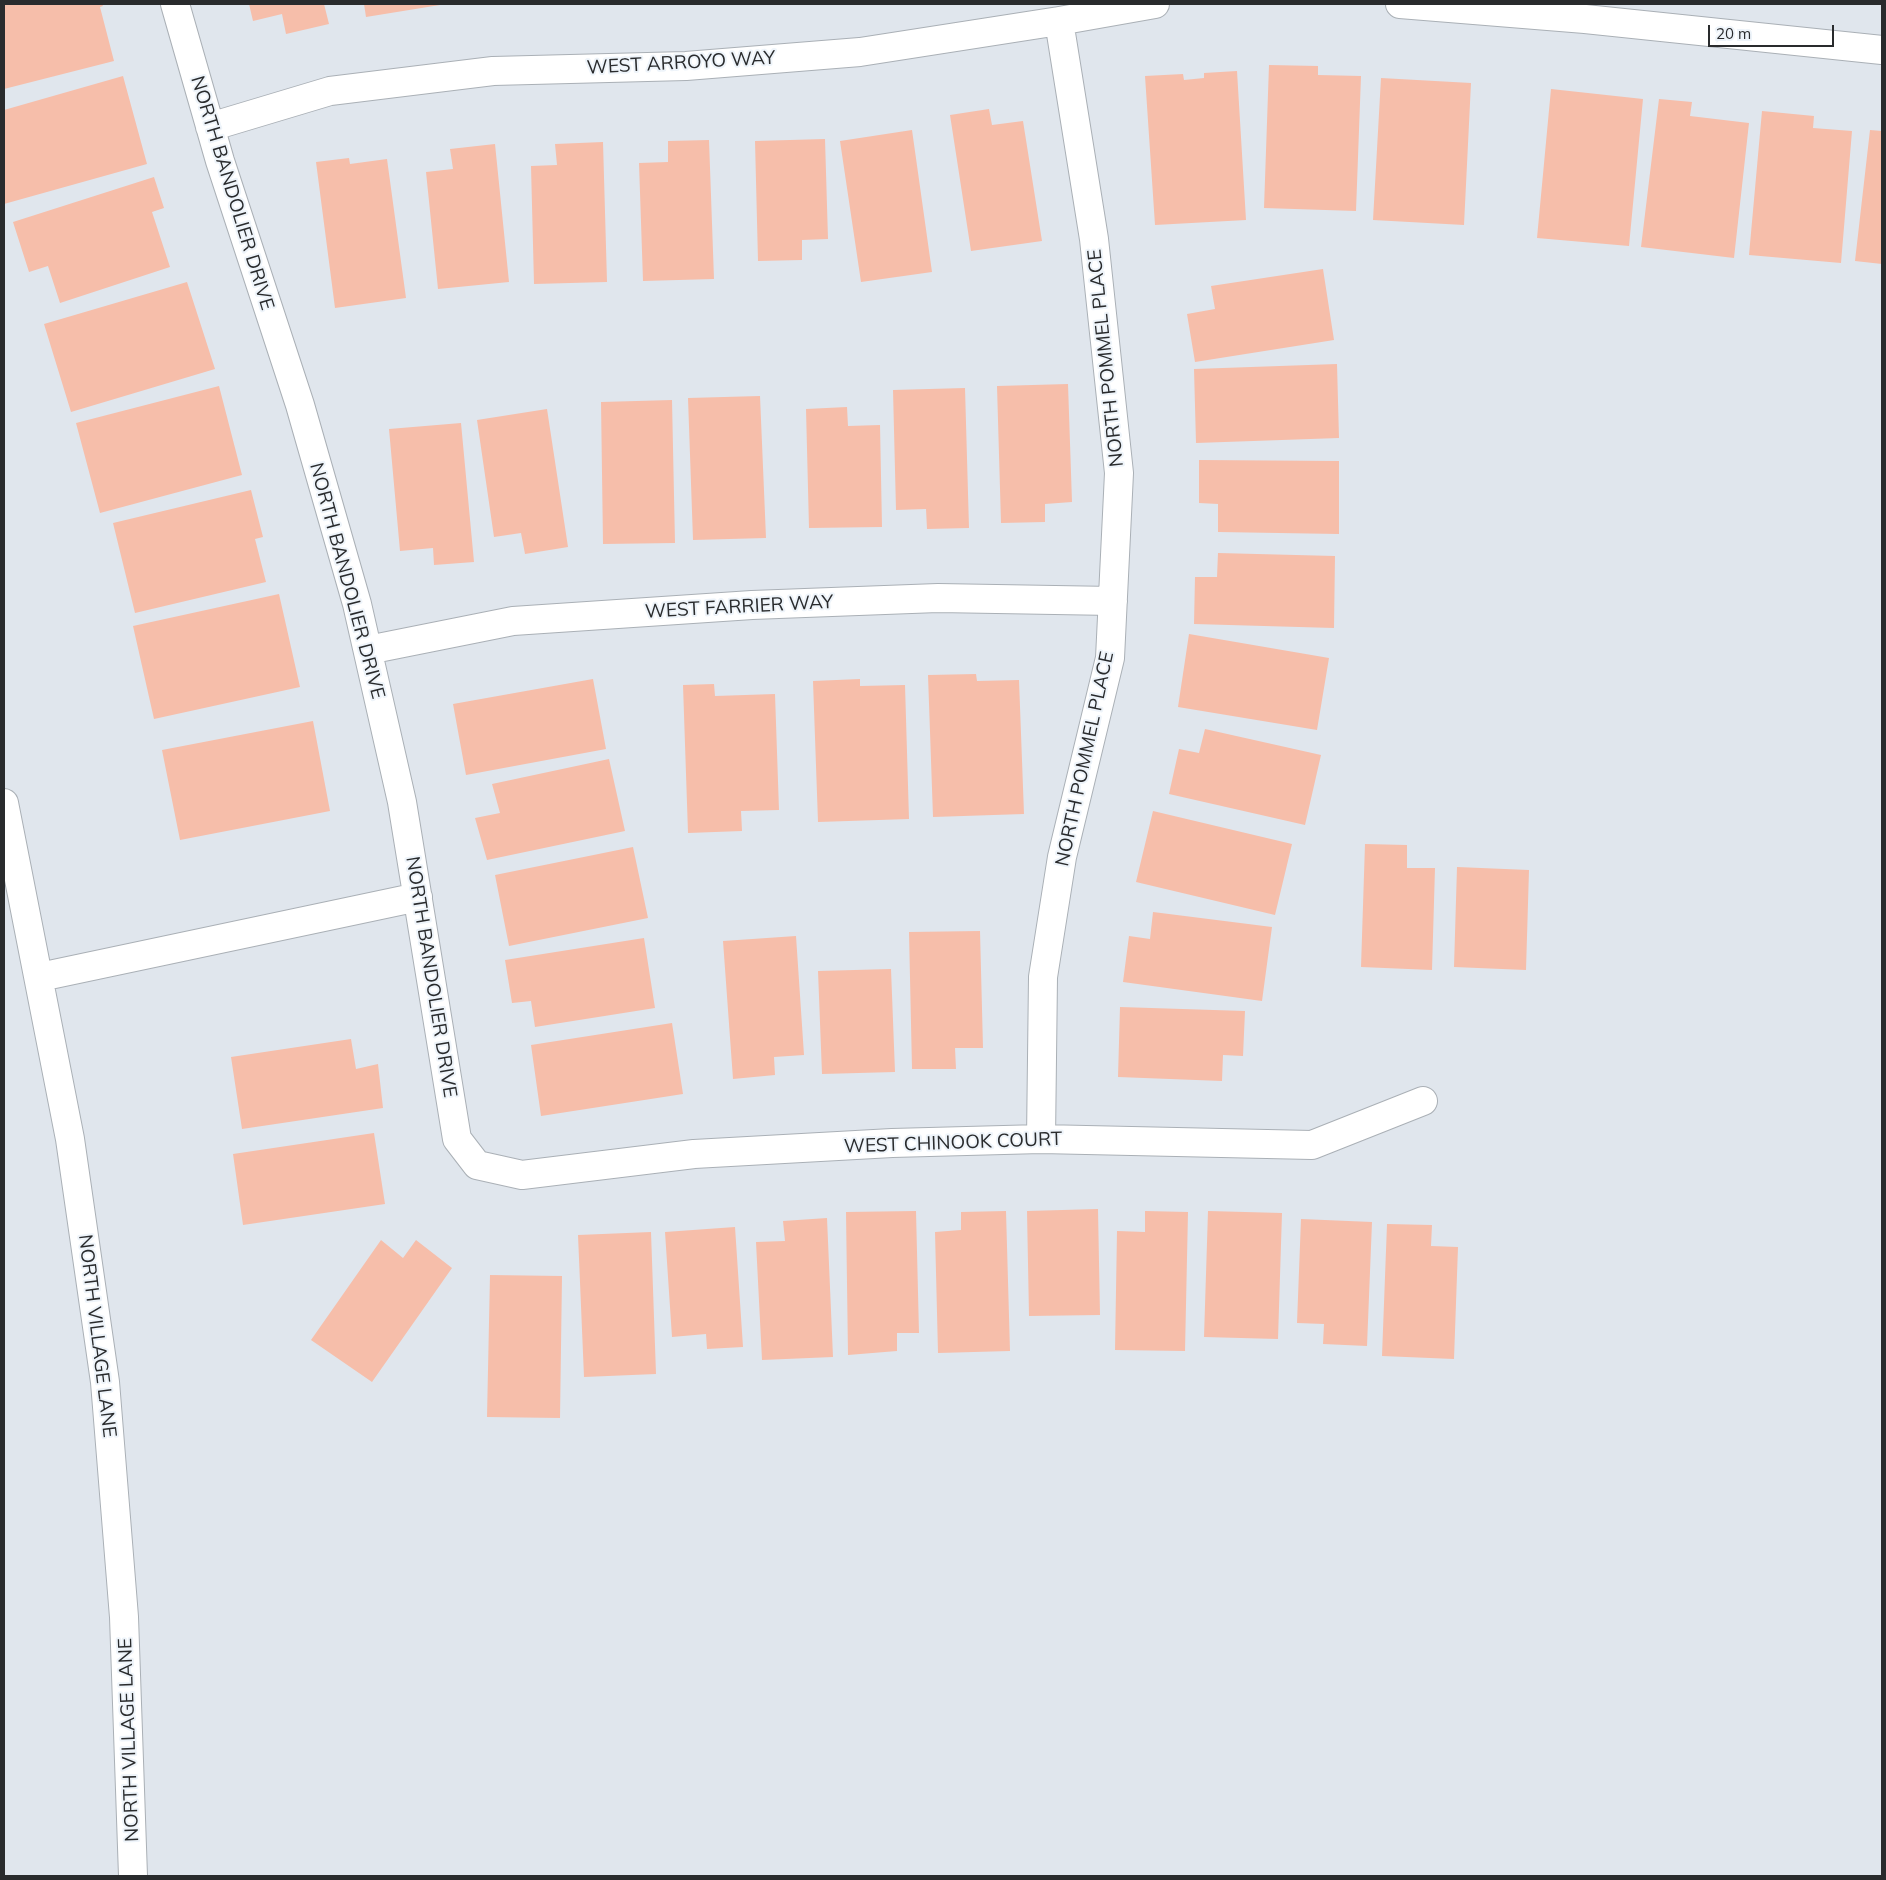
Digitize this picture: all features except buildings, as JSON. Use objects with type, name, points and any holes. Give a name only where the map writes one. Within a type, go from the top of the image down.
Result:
[{"type":"street","name":"NORTH BANDOLIER DRIVE","points":[[175,4],[210,127],[300,405],[357,604],[402,802],[457,1139],[477,1165]]},
{"type":"street","name":"WEST ARROYO WAY","points":[[210,127],[330,91],[493,71],[686,66],[860,52],[1059,22],[1155,4]]},
{"type":"street","points":[[1400,4],[1585,19],[1882,50]]},
{"type":"street","name":"NORTH POMMEL PLACE","points":[[1041,1139],[1043,977],[1062,857],[1110,658],[1119,473],[1094,239],[1059,22]]},
{"type":"street","name":"WEST FARRIER WAY","points":[[368,650],[514,621],[732,606],[938,598],[1113,601]]},
{"type":"street","name":"NORTH VILLAGE LANE","points":[[4,803],[40,977],[70,1139],[105,1382],[124,1617],[134,1876]]},
{"type":"street","points":[[40,977],[418,897]]},
{"type":"street","name":"WEST CHINOOK COURT","points":[[477,1165],[522,1175],[694,1154],[892,1143],[1041,1139],[1312,1145],[1423,1101]]}]
